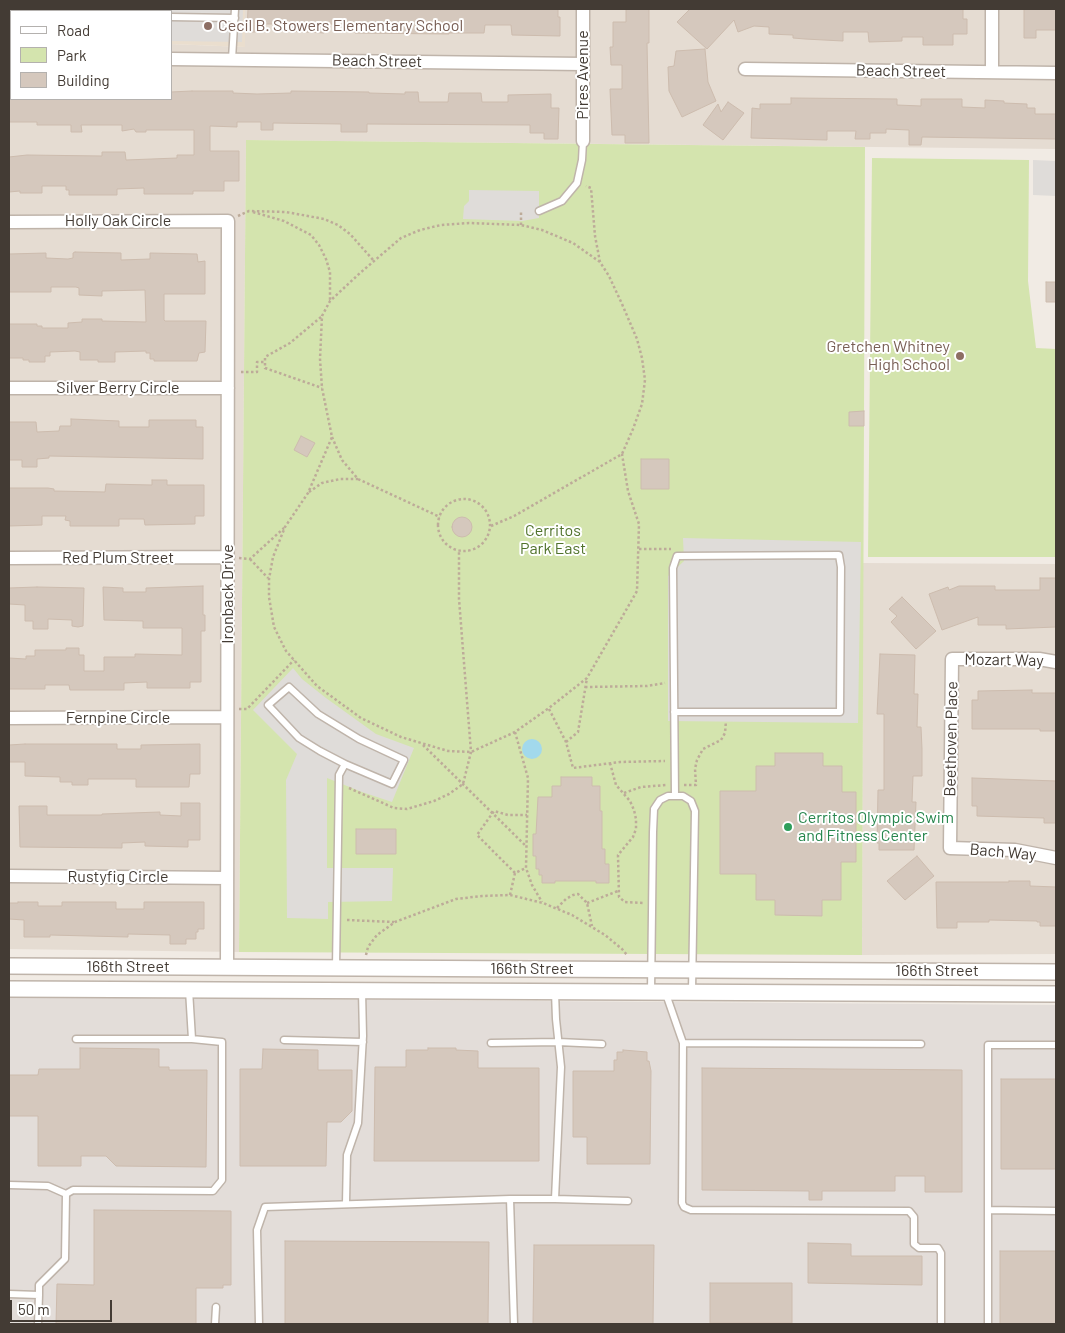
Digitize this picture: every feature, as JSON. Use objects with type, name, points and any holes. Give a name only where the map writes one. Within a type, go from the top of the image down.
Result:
[{"type":"street","name":"Pires Avenue","points":[[583,9],[583,141]]},
{"type":"street","points":[[992,9],[992,72]]},
{"type":"street","name":"Beach Street","points":[[172,58],[583,64]]},
{"type":"street","name":"Beach Street","points":[[745,70],[1056,73]]},
{"type":"street","name":"Holly Oak Circle","points":[[9,222],[228,221]]},
{"type":"street","name":"Ironback Drive","points":[[227,967],[228,221]]},
{"type":"street","name":"Silver Berry Circle","points":[[9,388],[228,388]]},
{"type":"street","name":"Red Plum Street","points":[[9,558],[228,558]]},
{"type":"street","name":"Mozart Way","points":[[952,659],[1039,659],[1056,662]]},
{"type":"street","name":"Beethoven Place","points":[[950,848],[952,659]]},
{"type":"street","name":"Fernpine Circle","points":[[9,718],[227,718]]},
{"type":"street","name":"Bach Way","points":[[950,848],[1015,850],[1056,858]]},
{"type":"street","name":"Rustyfig Circle","points":[[9,876],[227,878]]},
{"type":"street","name":"166th Street","points":[[9,966],[1056,972]]},
{"type":"street","points":[[336,968],[336,991]]},
{"type":"street","name":"166th Street","points":[[9,990],[1056,994]]},
{"type":"lane","points":[[232,59],[235,9]]},
{"type":"lane","points":[[172,17],[235,18]]},
{"type":"lane","points":[[539,211],[562,201],[577,183],[582,160],[583,141]]},
{"type":"lane","points":[[674,712],[840,712],[841,567],[839,555],[677,556],[673,568],[674,761],[675,796]]},
{"type":"lane","points":[[289,687],[318,714],[359,739],[404,760],[392,784],[345,764],[320,752],[299,738],[268,705],[289,687]]},
{"type":"lane","points":[[336,968],[338,783],[339,775],[345,764]]},
{"type":"lane","points":[[651,992],[654,809],[660,800],[668,796],[684,796],[691,801],[695,811],[692,993]]},
{"type":"lane","points":[[189,990],[192,1039]]},
{"type":"lane","points":[[346,1204],[347,1155],[358,1123],[363,1042],[362,991]]},
{"type":"lane","points":[[555,1199],[561,1067],[556,1020],[556,992]]},
{"type":"lane","points":[[666,992],[683,1042],[682,1203],[684,1207],[691,1210],[909,1211],[914,1217],[914,1244],[919,1248],[938,1248],[941,1253],[941,1324]]},
{"type":"lane","points":[[66,1194],[73,1190],[213,1190],[222,1180],[222,1042],[192,1039],[76,1039]]},
{"type":"lane","points":[[284,1040],[363,1042]]},
{"type":"lane","points":[[491,1043],[558,1042],[602,1044]]},
{"type":"lane","points":[[683,1042],[921,1044]]},
{"type":"lane","points":[[988,1324],[988,1045],[1056,1046]]},
{"type":"lane","points":[[9,1185],[48,1186],[66,1194]]},
{"type":"lane","points":[[38,1324],[39,1286],[65,1259],[66,1194]]},
{"type":"lane","points":[[510,1199],[514,1324]]},
{"type":"lane","points":[[259,1324],[257,1230],[265,1207],[510,1199],[628,1201]]},
{"type":"lane","points":[[988,1210],[1056,1211]]},
{"type":"lane","points":[[9,1294],[39,1295]]},
{"type":"lane","points":[[215,1324],[216,1307]]},
{"type":"path","points":[[566,742],[578,732],[587,678],[637,591],[639,524],[628,491],[622,454],[642,404],[645,380],[637,339],[613,283],[600,262],[595,236],[591,188],[577,183]]},
{"type":"path","points":[[228,221],[249,211],[286,212],[324,219],[338,225],[350,234],[374,260]]},
{"type":"path","points":[[249,211],[284,221],[311,234],[320,245],[330,272],[330,301]]},
{"type":"path","points":[[522,212],[522,225]]},
{"type":"path","points":[[322,388],[265,368],[265,357],[290,343],[322,316],[330,301],[401,238],[420,230],[441,225],[469,223],[522,225],[542,230],[573,243],[600,262]]},
{"type":"path","points":[[322,316],[320,359],[322,388],[332,437],[342,460],[358,479],[440,518]]},
{"type":"path","points":[[228,371],[257,372],[257,362],[265,362]]},
{"type":"path","points":[[332,437],[308,492],[285,527],[273,557],[269,579],[269,597],[274,627],[286,651],[317,686],[361,718],[401,738],[448,751],[471,752],[516,732],[587,678]]},
{"type":"path","points":[[491,526],[514,516],[622,454]]},
{"type":"path","points":[[308,492],[322,483],[340,479],[358,479]]},
{"type":"path","points":[[465,499],[475,501],[483,507],[489,516],[491,526],[489,536],[483,544],[474,550],[464,552],[446,544],[440,535],[438,525],[446,507],[455,501],[465,499]]},
{"type":"path","points":[[250,559],[285,527]]},
{"type":"path","points":[[638,548],[671,549],[677,556]]},
{"type":"path","points":[[338,783],[394,808],[407,809],[434,801],[449,794],[463,784],[471,752],[459,599],[459,550]]},
{"type":"path","points":[[228,558],[250,559],[269,579]]},
{"type":"path","points":[[247,709],[294,660]]},
{"type":"path","points":[[585,687],[647,686],[674,682]]},
{"type":"path","points":[[549,708],[566,742],[573,768],[610,763],[674,761]]},
{"type":"path","points":[[624,792],[641,787],[696,785],[695,769],[697,760],[703,749],[721,740],[725,733],[726,712]]},
{"type":"path","points":[[516,732],[528,778],[526,868],[532,885],[543,903]]},
{"type":"path","points":[[422,744],[526,846]]},
{"type":"path","points":[[610,763],[616,785],[624,792],[634,810],[636,828],[634,837],[618,855],[619,897],[625,902],[652,903]]},
{"type":"path","points":[[515,873],[477,836],[494,811],[508,815],[527,815]]},
{"type":"path","points":[[515,873],[526,868]]},
{"type":"path","points":[[510,895],[515,873]]},
{"type":"path","points":[[587,903],[618,891]]},
{"type":"path","points":[[557,908],[573,895],[578,894],[587,903],[593,928]]},
{"type":"path","points":[[365,958],[368,946],[377,935],[396,922],[456,899],[510,895],[543,903],[572,915],[605,935],[630,958]]},
{"type":"path","points":[[337,920],[396,922]]},
{"type":"shaded area","name":"Cecil B. Stowers Elementary School","points":[[9,9],[245,9],[245,47],[172,44],[172,10],[10,10],[9,40]]},
{"type":"shaded area","name":"Cecil B. Stowers Elementary School","points":[[243,9],[242,42],[172,41],[172,10],[117,10]]},
{"type":"shaded area","points":[[245,9],[1056,9],[1056,149],[246,140],[239,952],[9,949],[9,40],[10,100],[172,100],[172,44],[245,47]]},
{"type":"shaded area","points":[[1033,160],[1056,161],[1056,196],[1033,195]]},
{"type":"shaded area","points":[[469,190],[539,191],[539,218],[522,221],[463,219],[464,206],[469,201]]},
{"type":"shaded area","points":[[683,538],[861,542],[858,723],[668,721],[668,576],[684,561]]},
{"type":"shaded area","points":[[863,563],[1056,564],[1056,954],[862,955]]},
{"type":"shaded area","points":[[293,668],[302,679],[376,734],[414,748],[392,802],[327,778],[327,868],[393,868],[392,901],[328,902],[328,919],[287,918],[286,780],[297,754],[253,710]]},
{"type":"shaded area","points":[[9,997],[1056,1005],[1056,1324],[9,1324]]},
{"type":"green space","name":"Cerritos Park East","points":[[246,140],[865,147],[862,955],[239,952]]},
{"type":"green space","name":"Gretchen Whitney High School","points":[[872,158],[1029,160],[1028,281],[1036,348],[1056,349],[1056,557],[868,557]]},
{"type":"water","points":[[532,739],[539,742],[542,749],[539,756],[532,759],[525,756],[522,749],[525,742]]},
{"type":"building","points":[[248,9],[558,9],[560,36],[512,35],[511,25],[485,25],[484,33],[449,34],[355,33],[353,24],[324,24],[324,33],[288,31],[289,24],[263,24],[262,32],[249,32],[247,30]]},
{"type":"building","points":[[626,9],[649,9],[649,43],[647,43],[649,143],[625,143],[625,135],[612,135],[610,89],[622,89],[622,65],[611,65],[610,47],[613,47],[613,22],[626,22]]},
{"type":"building","points":[[690,9],[963,9],[963,19],[967,19],[967,34],[953,34],[953,45],[923,45],[923,37],[902,37],[902,41],[869,42],[868,32],[843,32],[843,41],[805,39],[793,38],[793,35],[769,34],[769,27],[754,26],[738,32],[734,20],[707,49],[677,22]]},
{"type":"building","points":[[1024,9],[1056,9],[1056,30],[1036,30],[1036,38],[1024,38]]},
{"type":"building","points":[[705,49],[708,82],[716,101],[682,117],[669,91],[668,67],[674,66],[676,51]]},
{"type":"building","points":[[233,91],[233,93],[257,94],[291,93],[291,91],[405,94],[405,92],[418,92],[419,102],[448,102],[449,93],[481,93],[482,102],[508,102],[508,95],[551,94],[551,108],[559,108],[558,139],[544,139],[544,133],[530,133],[530,125],[367,124],[367,132],[341,132],[341,124],[273,123],[273,130],[261,130],[261,122],[237,122],[237,127],[210,126],[210,151],[239,151],[239,181],[224,181],[224,191],[193,191],[193,194],[144,194],[144,188],[117,189],[117,195],[69,195],[69,190],[66,190],[66,186],[42,186],[42,193],[9,192],[9,157],[27,155],[102,156],[102,152],[125,152],[126,160],[177,158],[177,155],[194,155],[194,130],[146,130],[146,132],[136,132],[134,129],[122,131],[122,125],[81,125],[82,132],[71,132],[71,125],[37,125],[37,122],[9,122],[9,99],[172,100],[172,92]]},
{"type":"building","points":[[791,98],[897,99],[897,105],[921,106],[921,99],[962,99],[962,107],[985,108],[985,100],[1027,104],[1027,108],[1035,108],[1035,114],[1056,114],[1056,139],[922,137],[921,145],[909,145],[909,130],[886,129],[886,133],[870,133],[870,139],[855,139],[856,131],[827,131],[827,140],[751,138],[752,108],[760,109],[760,104],[791,104]]},
{"type":"building","points":[[728,102],[744,113],[723,140],[703,125],[718,104],[721,112]]},
{"type":"building","points":[[46,253],[46,258],[68,259],[73,258],[73,253],[121,253],[121,260],[150,259],[150,253],[197,254],[198,262],[205,261],[205,294],[164,294],[164,320],[206,321],[205,352],[199,353],[197,361],[154,361],[154,359],[150,359],[150,353],[146,353],[146,351],[115,352],[115,362],[80,360],[80,352],[75,351],[50,352],[50,356],[45,356],[45,362],[29,362],[29,360],[23,360],[23,358],[9,358],[9,324],[37,324],[37,326],[42,326],[42,328],[68,328],[68,323],[82,322],[82,319],[146,322],[145,290],[102,291],[102,296],[79,295],[79,288],[76,287],[51,287],[51,292],[9,292],[9,254]]},
{"type":"building","points":[[1046,282],[1056,282],[1056,302],[1046,302]]},
{"type":"building","points":[[864,411],[864,426],[849,426],[849,412]]},
{"type":"building","points":[[71,419],[119,421],[119,427],[149,427],[149,420],[196,420],[196,427],[203,427],[203,459],[49,456],[49,458],[37,459],[37,467],[22,467],[22,460],[9,460],[9,422],[36,422],[37,432],[59,431],[60,426],[71,426]]},
{"type":"building","points":[[301,436],[315,443],[307,457],[294,450]]},
{"type":"building","points":[[641,459],[669,459],[669,489],[641,489]]},
{"type":"building","points":[[152,480],[167,480],[167,485],[204,485],[204,516],[195,516],[195,524],[145,525],[144,519],[119,519],[119,526],[70,526],[70,521],[65,520],[66,516],[42,516],[42,525],[9,526],[9,488],[48,488],[54,489],[54,491],[105,492],[106,484],[152,485]]},
{"type":"building","points":[[458,517],[466,517],[472,523],[472,531],[466,537],[458,537],[452,531],[452,523]]},
{"type":"building","points":[[1040,578],[1056,578],[1056,627],[1006,629],[1006,625],[978,625],[978,617],[942,630],[929,594],[948,587],[949,590],[959,586],[995,586],[995,590],[1040,590]]},
{"type":"building","points":[[203,586],[205,631],[201,631],[201,682],[190,682],[190,688],[147,688],[147,682],[124,683],[124,690],[70,690],[69,685],[45,685],[45,689],[9,689],[9,658],[26,659],[26,656],[35,656],[35,650],[79,648],[79,655],[84,655],[84,671],[104,671],[104,657],[135,657],[135,654],[182,655],[182,628],[143,628],[143,621],[104,620],[103,587],[123,588],[123,592],[146,592],[146,588]]},
{"type":"building","points":[[9,588],[84,588],[83,626],[72,626],[72,620],[48,619],[48,629],[33,629],[33,621],[25,621],[25,605],[9,604]]},
{"type":"building","points":[[902,597],[936,631],[916,649],[891,622],[897,616],[889,609]]},
{"type":"building","points":[[880,654],[915,655],[914,694],[918,694],[917,727],[921,727],[922,776],[913,776],[912,802],[916,802],[914,850],[879,850],[879,843],[877,843],[878,790],[884,790],[884,714],[877,714]]},
{"type":"building","points":[[1032,690],[1032,693],[1056,693],[1056,731],[1040,731],[1040,729],[972,729],[972,700],[978,700],[978,691]]},
{"type":"building","points":[[117,744],[117,749],[141,749],[141,745],[200,744],[200,774],[190,774],[189,787],[136,787],[136,779],[88,779],[88,785],[72,785],[72,782],[60,782],[60,777],[25,776],[25,762],[9,762],[9,745]]},
{"type":"building","name":"Cerritos Olympic Swim and Fitness Center","points":[[775,753],[823,753],[823,766],[842,766],[842,792],[856,792],[856,862],[841,862],[841,900],[822,900],[822,916],[775,915],[775,900],[756,900],[756,874],[720,874],[720,791],[756,791],[756,766],[775,766]]},
{"type":"building","points":[[561,777],[592,777],[592,786],[600,786],[602,849],[605,849],[605,864],[609,864],[609,883],[596,883],[596,881],[555,881],[555,883],[542,883],[542,875],[539,875],[539,869],[536,869],[536,856],[533,856],[533,834],[536,834],[538,797],[552,797],[552,786],[561,786]]},
{"type":"building","points":[[972,778],[1056,781],[1056,823],[1044,823],[1044,818],[977,816],[977,806],[972,806]]},
{"type":"building","points":[[181,803],[200,803],[200,840],[188,840],[188,847],[145,846],[145,842],[122,843],[122,848],[20,847],[19,806],[47,806],[47,815],[160,812],[160,815],[181,816]]},
{"type":"building","points":[[356,829],[396,829],[396,854],[356,854]]},
{"type":"building","points":[[917,856],[934,876],[905,900],[887,881]]},
{"type":"building","points":[[1030,881],[1030,886],[1056,887],[1056,926],[1040,926],[1040,922],[1037,921],[989,920],[989,922],[957,922],[957,928],[937,928],[936,882]]},
{"type":"building","points":[[38,902],[38,906],[62,906],[62,902],[116,902],[116,909],[144,909],[144,902],[204,902],[204,929],[198,929],[196,939],[186,939],[186,944],[170,944],[170,935],[128,934],[128,937],[50,935],[50,937],[24,937],[24,920],[9,919],[9,903]]},
{"type":"building","points":[[80,1048],[159,1049],[159,1067],[169,1067],[169,1070],[207,1070],[206,1167],[116,1166],[106,1156],[81,1156],[81,1166],[38,1166],[38,1116],[9,1116],[9,1075],[38,1075],[39,1069],[80,1069]]},
{"type":"building","points":[[428,1048],[456,1048],[456,1050],[478,1051],[478,1068],[539,1068],[539,1161],[374,1161],[375,1067],[406,1067],[406,1050],[428,1050]]},
{"type":"building","points":[[263,1049],[318,1050],[318,1070],[352,1070],[352,1111],[341,1122],[327,1122],[326,1166],[240,1166],[240,1069],[262,1069]]},
{"type":"building","points":[[623,1050],[647,1052],[647,1061],[649,1061],[651,1071],[650,1164],[587,1164],[587,1137],[573,1137],[573,1071],[614,1071],[614,1060],[617,1060],[617,1052],[623,1052]]},
{"type":"building","points":[[702,1068],[962,1070],[962,1192],[925,1192],[925,1176],[895,1176],[895,1191],[822,1191],[822,1200],[809,1200],[809,1191],[702,1190]]},
{"type":"building","points":[[1001,1079],[1056,1079],[1056,1169],[1001,1169]]},
{"type":"building","points":[[94,1210],[231,1211],[231,1285],[223,1285],[223,1288],[196,1288],[196,1324],[56,1324],[57,1284],[94,1285]]},
{"type":"building","points":[[285,1241],[489,1242],[488,1324],[285,1324]]},
{"type":"building","points":[[808,1243],[851,1244],[851,1256],[922,1256],[922,1285],[808,1283]]},
{"type":"building","points":[[534,1245],[654,1245],[653,1324],[533,1324]]},
{"type":"building","points":[[1000,1251],[1056,1251],[1056,1324],[1000,1324]]},
{"type":"building","points":[[710,1283],[792,1283],[792,1323],[710,1323]]},
{"type":"place","name":"Cecil B. Stowers Elementary School","points":[[208,26]]},
{"type":"place","name":"Gretchen Whitney High School","points":[[960,356]]},
{"type":"place","name":"Cerritos Olympic Swim and Fitness Center","points":[[788,827]]}]
